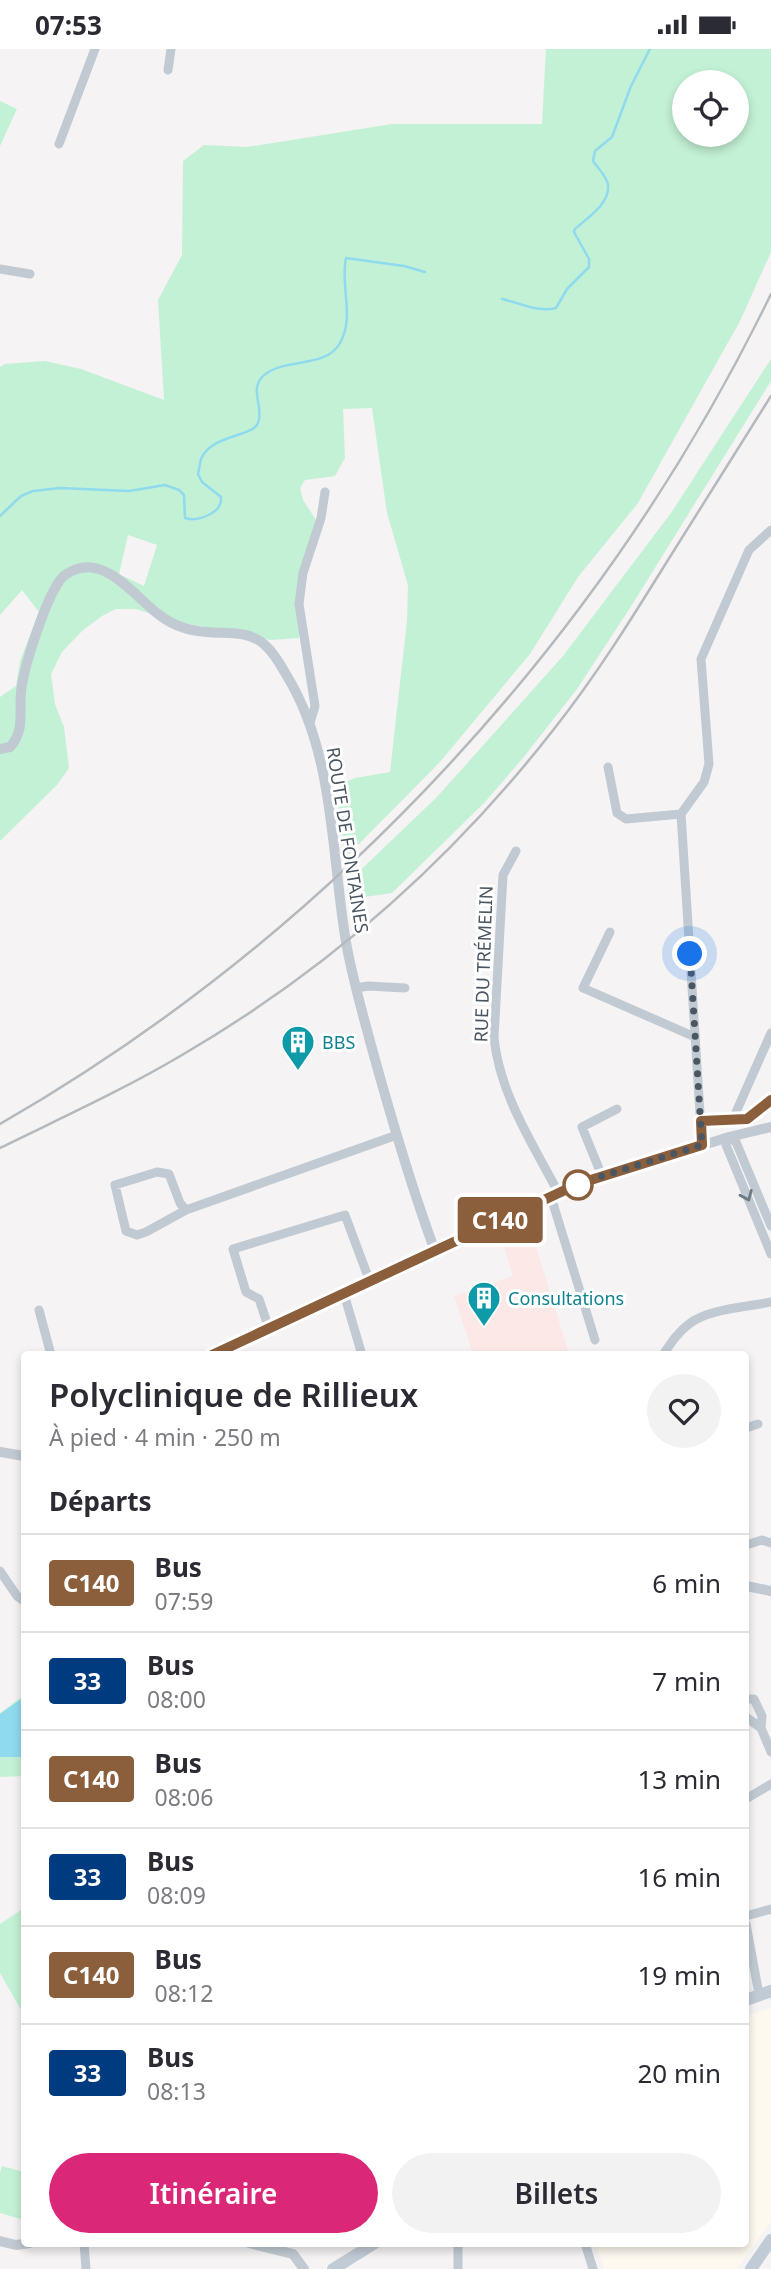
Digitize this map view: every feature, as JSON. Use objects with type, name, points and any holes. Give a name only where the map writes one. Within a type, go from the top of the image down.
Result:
[{"type":"main road","points":[[751,2269],[771,2240]]},
{"type":"main road","points":[[333,2269],[369,2247]]},
{"type":"street","points":[[59,144],[95,49]]},
{"type":"street","points":[[168,70],[171,49]]},
{"type":"street","points":[[0,268],[30,275]]},
{"type":"street","points":[[310,723],[316,706],[299,604],[303,573],[321,518],[325,492]]},
{"type":"street","points":[[702,1145],[681,814],[704,782],[709,764],[701,659],[749,550],[771,530]]},
{"type":"street","name":"ROUTE DE FONTAINES","points":[[0,749],[10,747],[18,739],[26,663],[57,582],[67,574],[81,569],[97,568],[113,574],[158,614],[178,626],[191,630],[246,634],[257,637],[269,648],[301,700],[310,723],[325,785],[346,942],[356,988],[397,1135],[435,1251]]},
{"type":"street","points":[[608,767],[617,813],[626,819],[681,814]]},
{"type":"street","name":"RUE DU TRÉMELIN","points":[[516,851],[503,875],[494,1038],[496,1062],[506,1092],[555,1196],[595,1340]]},
{"type":"street","points":[[610,932],[583,988],[695,1037]]},
{"type":"street","points":[[356,988],[405,988]]},
{"type":"street","points":[[733,1119],[771,1033]]},
{"type":"street","points":[[701,1121],[747,1119],[771,1100]]},
{"type":"street","points":[[602,1176],[582,1127],[617,1109]]},
{"type":"street","points":[[747,1119],[754,1131]]},
{"type":"street","points":[[221,1351],[602,1176],[771,1127]]},
{"type":"street","points":[[186,1210],[180,1203],[169,1174],[157,1172],[115,1185],[127,1231],[137,1235],[146,1233],[186,1210],[397,1135]]},
{"type":"street","points":[[729,1137],[726,1145],[768,1229],[771,1254]]},
{"type":"street","points":[[269,1329],[259,1299],[246,1292],[233,1249],[345,1215],[370,1282]]},
{"type":"street","points":[[344,1294],[361,1351]]},
{"type":"street","points":[[666,1351],[678,1334],[691,1322],[703,1316],[771,1302]]},
{"type":"street","points":[[39,1310],[50,1351]]},
{"type":"street","points":[[749,1427],[758,1424]]},
{"type":"street","points":[[0,1452],[21,1456]]},
{"type":"street","points":[[749,1544],[762,1540],[771,1543]]},
{"type":"street","points":[[0,1571],[21,1599]]},
{"type":"street","points":[[749,1587],[771,1591]]},
{"type":"street","points":[[749,1699],[754,1699],[762,1716],[761,1728],[771,1752]]},
{"type":"street","points":[[749,1719],[761,1728]]},
{"type":"street","points":[[749,1797],[771,1784]]},
{"type":"street","points":[[749,1915],[771,1909]]},
{"type":"street","points":[[749,1935],[765,1992]]},
{"type":"street","points":[[0,2241],[21,2244]]},
{"type":"street","points":[[84,2247],[86,2269]]},
{"type":"street","points":[[265,2247],[293,2254],[304,2269]]},
{"type":"street","points":[[458,2247],[458,2269]]},
{"type":"street","points":[[586,2247],[593,2269]]},
{"type":"shaded area","points":[[527,1217],[568,1351],[472,1351],[454,1296],[513,1276],[498,1229]]},
{"type":"shaded area","points":[[771,2008],[771,2221],[737,2269],[604,2269],[597,2247],[749,2247],[749,2015]]},
{"type":"green space","points":[[546,49],[771,49],[771,252],[740,321],[638,503],[578,577],[530,654],[439,763],[345,858],[336,792],[339,785],[355,778],[390,772],[407,621],[408,585],[387,513],[372,408],[343,409],[345,458],[335,476],[305,480],[300,488],[303,500],[316,520],[303,566],[299,638],[270,640],[175,622],[136,609],[116,609],[102,616],[82,631],[62,652],[51,674],[55,704],[64,727],[69,768],[57,785],[0,841],[0,697],[16,686],[20,661],[39,612],[22,590],[0,615],[0,367],[5,364],[45,361],[81,369],[164,400],[158,300],[182,255],[183,161],[204,145],[247,147],[392,124],[542,124]],"holes":[[[128,535],[157,545],[144,586],[119,574]]]},
{"type":"green space","points":[[0,101],[17,109],[0,146]]},
{"type":"green space","points":[[771,359],[771,381],[577,689],[485,802],[392,893],[351,899],[348,882],[437,797],[563,656],[671,513]]},
{"type":"green space","points":[[21,1697],[21,1776],[0,1777],[0,1713]]},
{"type":"green space","points":[[21,1910],[21,2010],[0,1973],[0,1924]]},
{"type":"green space","points":[[2,2166],[21,2171],[21,2219],[0,2213]]},
{"type":"water","points":[[21,1699],[21,1757],[0,1757],[0,1714]]},
{"type":"waterway","points":[[502,299],[536,308],[556,308],[567,289],[589,267],[589,259],[574,232],[602,204],[608,192],[606,179],[593,161],[595,151],[612,137],[631,86],[650,49]]},
{"type":"waterway","points":[[0,516],[21,496],[33,491],[60,488],[129,491],[165,485],[184,495],[185,518],[196,519],[209,515],[218,508],[221,497],[202,482],[198,474],[201,459],[214,445],[255,428],[260,417],[257,390],[261,378],[276,368],[317,360],[334,351],[340,343],[347,312],[346,258],[404,266],[425,272]]},
{"type":"railway","points":[[0,1124],[122,1048],[237,962],[346,868],[447,766],[541,657],[627,542],[704,421],[771,294]]},
{"type":"railway","points":[[0,1148],[137,1080],[235,1022],[336,949],[384,910],[429,868],[515,777],[584,688],[627,625],[771,396]]},
{"type":"bus line","name":"C140","points":[[221,1351],[578,1184],[702,1145],[701,1121],[747,1119],[771,1100]]},
{"type":"place","name":"BBS","points":[[298,1072]]},
{"type":"place","name":"Consultations","points":[[484,1328]]},
{"type":"route","points":[[578,1185],[702,1145],[690,954]]}]
